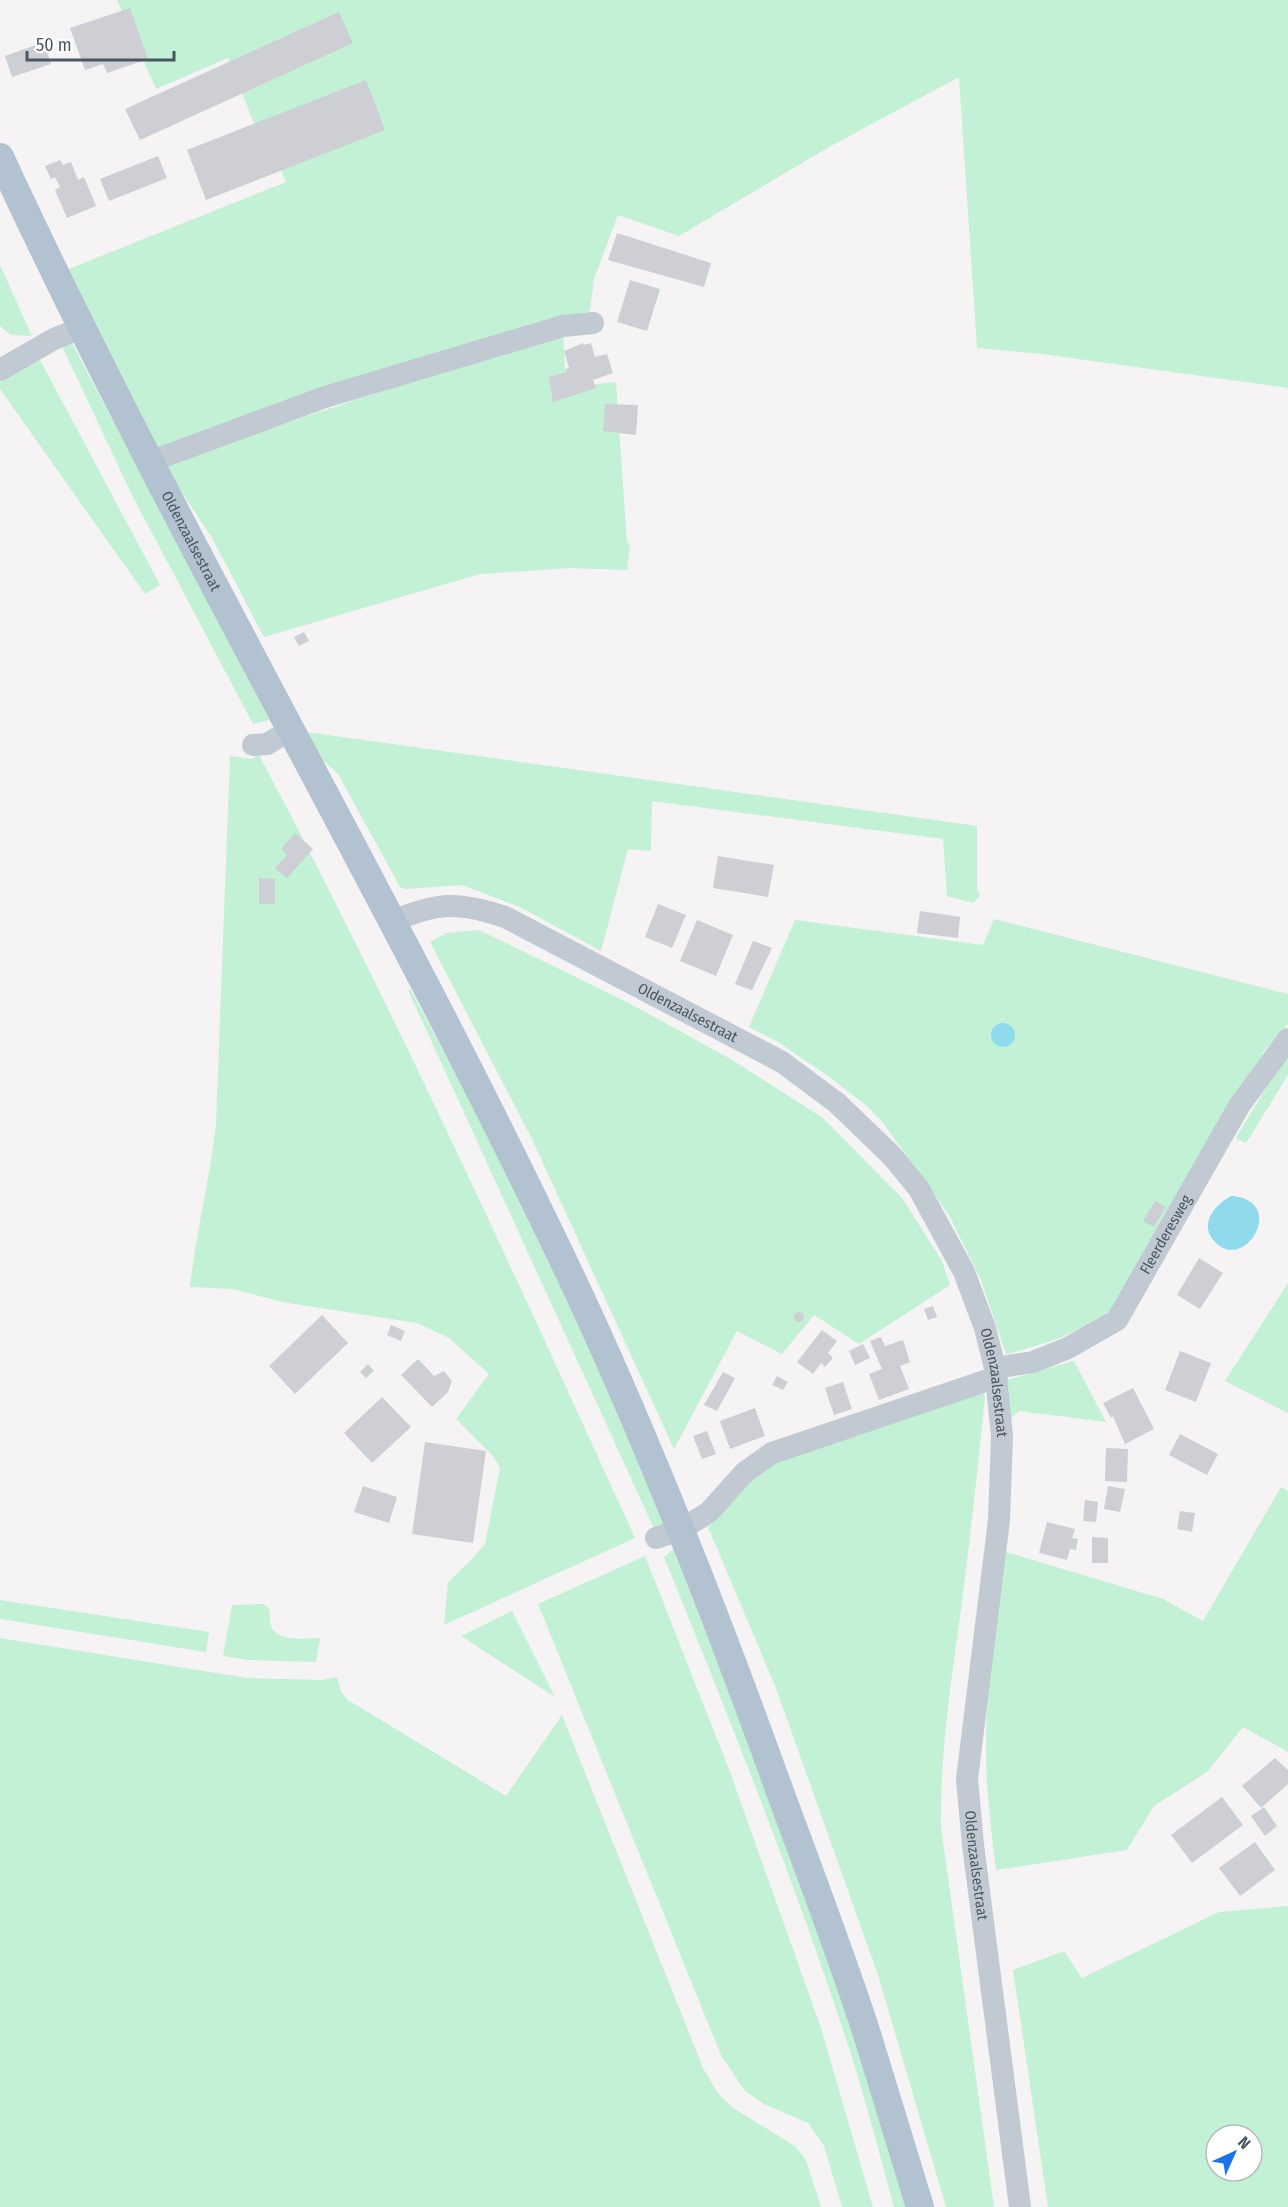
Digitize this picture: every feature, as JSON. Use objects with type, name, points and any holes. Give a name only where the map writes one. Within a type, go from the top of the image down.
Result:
[{"type":"main road","name":"Oldenzaalsestraat","points":[[0,157],[81,328],[149,462],[292,729],[443,1019],[580,1297],[669,1533],[866,2030],[920,2207]]},
{"type":"street","points":[[149,462],[325,397],[563,326],[593,323]]},
{"type":"street","points":[[0,370],[54,339],[81,328]]},
{"type":"street","points":[[253,745],[267,744],[292,729]]},
{"type":"street","name":"Oldenzaalsestraat","points":[[391,922],[422,908],[448,904],[472,906],[505,917],[782,1062],[854,1119],[892,1156],[919,1189],[964,1272],[985,1328],[996,1372],[1002,1436],[999,1520],[967,1779],[973,1845],[1020,2207]]},
{"type":"street","name":"Fleerderesweg","points":[[669,1533],[709,1512],[745,1472],[772,1453],[996,1372],[1059,1352],[1117,1320],[1239,1106],[1288,1039]]},
{"type":"green space","points":[[117,0],[1288,0],[1288,388],[1042,354],[977,348],[959,77],[829,147],[679,236],[618,215],[594,279],[590,311],[515,330],[155,448],[66,270],[286,182],[267,135],[259,136],[228,58],[156,89]]},
{"type":"green space","points":[[0,265],[32,336],[11,335],[0,326]]},
{"type":"green space","points":[[563,331],[566,388],[616,382],[627,543],[630,544],[627,570],[570,568],[480,574],[264,637],[212,538],[163,464]]},
{"type":"green space","points":[[71,341],[269,720],[253,724],[132,495],[61,344]]},
{"type":"green space","points":[[39,358],[160,585],[145,594],[0,389],[0,382]]},
{"type":"green space","points":[[307,732],[977,826],[977,889],[980,896],[973,903],[947,896],[943,839],[652,801],[651,851],[628,849],[601,951],[520,907],[462,885],[406,889],[400,887],[338,774],[316,754]]},
{"type":"green space","points":[[259,755],[406,1046],[635,1538],[444,1625],[448,1582],[485,1544],[500,1468],[493,1456],[456,1419],[489,1374],[449,1338],[417,1323],[282,1302],[233,1289],[190,1287],[216,1124],[230,756],[252,759]]},
{"type":"green space","points":[[994,919],[1288,994],[1288,1024],[1265,1050],[1120,1303],[1092,1322],[1066,1335],[1006,1354],[981,1280],[949,1215],[883,1123],[867,1106],[828,1076],[778,1042],[749,1027],[795,920],[983,945]]},
{"type":"green space","points":[[479,930],[625,1001],[729,1058],[823,1118],[902,1198],[942,1261],[950,1285],[859,1344],[814,1315],[782,1354],[737,1331],[674,1449],[532,1139],[430,942],[446,933]]},
{"type":"green space","points":[[410,989],[488,1133],[670,1521],[656,1533],[408,990]]},
{"type":"green space","points":[[1288,1051],[1288,1075],[1246,1143],[1236,1138]]},
{"type":"green space","points":[[1288,1283],[1288,1413],[1225,1381]]},
{"type":"green space","points":[[1074,1361],[1106,1422],[1019,1411],[1011,1418],[1007,1380]]},
{"type":"green space","points":[[982,1389],[985,1397],[980,1450],[944,1745],[941,1827],[994,2207],[946,2207],[879,1978],[776,1688],[708,1527],[761,1466]]},
{"type":"green space","points":[[1281,1487],[1288,1491],[1288,1752],[1243,1727],[1207,1772],[1154,1806],[1127,1850],[996,1870],[987,1789],[987,1717],[993,1646],[1006,1552],[1163,1599],[1203,1621]]},
{"type":"green space","points":[[673,1549],[806,1887],[908,2207],[894,2207],[855,2067],[812,1938],[740,1747],[664,1557]]},
{"type":"green space","points":[[645,1556],[730,1772],[821,2028],[873,2207],[842,2207],[824,2146],[808,2123],[764,2104],[745,2091],[721,2055],[538,1604]]},
{"type":"green space","points":[[0,1600],[209,1632],[206,1652],[0,1619]]},
{"type":"green space","points":[[263,1604],[268,1607],[271,1626],[279,1635],[293,1638],[320,1638],[316,1662],[249,1660],[223,1656],[232,1605]]},
{"type":"green space","points":[[512,1611],[555,1697],[461,1636]]},
{"type":"green space","points":[[0,1638],[247,1678],[321,1680],[337,1677],[341,1692],[348,1700],[506,1796],[562,1715],[703,2068],[717,2092],[733,2108],[795,2146],[806,2160],[821,2207],[0,2207]]},
{"type":"green space","points":[[1288,1906],[1288,2207],[1048,2207],[1013,1970],[1064,1951],[1082,1978],[1219,1912]]},
{"type":"water","points":[[1003,1023],[1011,1027],[1015,1035],[1011,1043],[1003,1047],[995,1043],[991,1035],[995,1027]]},
{"type":"water","points":[[1231,1196],[1248,1200],[1257,1209],[1259,1220],[1256,1232],[1249,1242],[1239,1248],[1228,1249],[1216,1243],[1211,1237],[1208,1223],[1219,1205]]},
{"type":"building","points":[[130,8],[148,59],[107,73],[103,64],[85,70],[70,28]]},
{"type":"building","points":[[339,12],[353,43],[140,140],[125,109]]},
{"type":"building","points":[[44,42],[51,64],[12,77],[5,56]]},
{"type":"building","points":[[366,80],[385,130],[206,200],[187,150]]},
{"type":"building","points":[[158,156],[167,178],[109,201],[100,179]]},
{"type":"building","points":[[60,160],[63,165],[71,162],[78,180],[84,177],[96,206],[67,218],[55,190],[60,187],[55,177],[51,179],[45,166]]},
{"type":"building","points":[[617,233],[711,263],[704,287],[608,260]]},
{"type":"building","points":[[630,280],[660,289],[647,331],[617,322]]},
{"type":"building","points":[[583,343],[584,345],[591,343],[595,357],[607,354],[613,373],[593,380],[596,388],[553,402],[549,377],[566,372],[565,369],[569,368],[564,351]]},
{"type":"building","points":[[605,404],[638,405],[636,435],[603,431]]},
{"type":"building","points":[[304,632],[309,641],[299,646],[294,637]]},
{"type":"building","points":[[295,833],[313,849],[287,878],[275,868],[287,855],[281,849]]},
{"type":"building","points":[[718,856],[774,865],[768,897],[713,888]]},
{"type":"building","points":[[259,878],[275,879],[275,904],[259,904]]},
{"type":"building","points":[[658,904],[686,915],[672,948],[645,937]]},
{"type":"building","points":[[920,911],[960,917],[958,938],[917,933]]},
{"type":"building","points":[[697,920],[733,935],[716,976],[680,961]]},
{"type":"building","points":[[753,941],[772,948],[752,990],[735,984]]},
{"type":"building","points":[[1155,1201],[1166,1207],[1154,1227],[1143,1221]]},
{"type":"building","points":[[1199,1258],[1223,1273],[1200,1309],[1177,1295]]},
{"type":"building","points":[[933,1306],[937,1317],[928,1320],[924,1309]]},
{"type":"building","points":[[799,1312],[803,1313],[803,1321],[799,1322],[795,1321],[794,1317],[795,1313]]},
{"type":"building","points":[[322,1315],[348,1343],[295,1394],[269,1366]]},
{"type":"building","points":[[391,1325],[405,1331],[401,1341],[387,1335]]},
{"type":"building","points":[[822,1330],[837,1341],[828,1353],[833,1358],[825,1367],[821,1363],[813,1374],[797,1362]]},
{"type":"building","points":[[881,1337],[885,1346],[903,1340],[910,1362],[900,1366],[909,1389],[879,1400],[869,1374],[882,1369],[870,1341]]},
{"type":"building","points":[[863,1344],[870,1358],[855,1365],[849,1351]]},
{"type":"building","points":[[1180,1351],[1211,1363],[1196,1402],[1165,1390]]},
{"type":"building","points":[[418,1359],[434,1376],[444,1371],[452,1381],[448,1392],[432,1407],[401,1375]]},
{"type":"building","points":[[368,1364],[374,1371],[366,1378],[360,1372]]},
{"type":"building","points":[[723,1372],[735,1378],[717,1411],[704,1405]]},
{"type":"building","points":[[777,1376],[788,1382],[783,1390],[772,1385]]},
{"type":"building","points":[[843,1382],[852,1409],[834,1415],[825,1388]]},
{"type":"building","points":[[1133,1388],[1154,1429],[1125,1444],[1113,1416],[1111,1418],[1103,1403]]},
{"type":"building","points":[[382,1397],[411,1427],[372,1463],[344,1433]]},
{"type":"building","points":[[755,1408],[765,1436],[730,1449],[720,1421]]},
{"type":"building","points":[[707,1431],[716,1454],[702,1459],[693,1436]]},
{"type":"building","points":[[1180,1434],[1218,1454],[1207,1475],[1169,1455]]},
{"type":"building","points":[[425,1442],[486,1451],[473,1543],[412,1534]]},
{"type":"building","points":[[1106,1448],[1128,1449],[1127,1482],[1105,1481]]},
{"type":"building","points":[[363,1486],[397,1497],[389,1523],[354,1512]]},
{"type":"building","points":[[1108,1486],[1125,1489],[1120,1512],[1104,1509]]},
{"type":"building","points":[[1085,1500],[1098,1502],[1096,1522],[1083,1521]]},
{"type":"building","points":[[1180,1511],[1195,1513],[1192,1532],[1177,1529]]},
{"type":"building","points":[[1047,1522],[1075,1529],[1072,1538],[1078,1539],[1076,1550],[1070,1549],[1067,1560],[1039,1553]]},
{"type":"building","points":[[1092,1537],[1108,1538],[1108,1563],[1092,1563]]},
{"type":"building","points":[[1275,1758],[1288,1770],[1288,1784],[1261,1808],[1242,1786]]},
{"type":"building","points":[[1222,1797],[1243,1825],[1192,1863],[1171,1835]]},
{"type":"building","points":[[1264,1807],[1277,1826],[1265,1836],[1251,1816]]},
{"type":"building","points":[[1255,1842],[1275,1870],[1240,1896],[1219,1868]]}]
